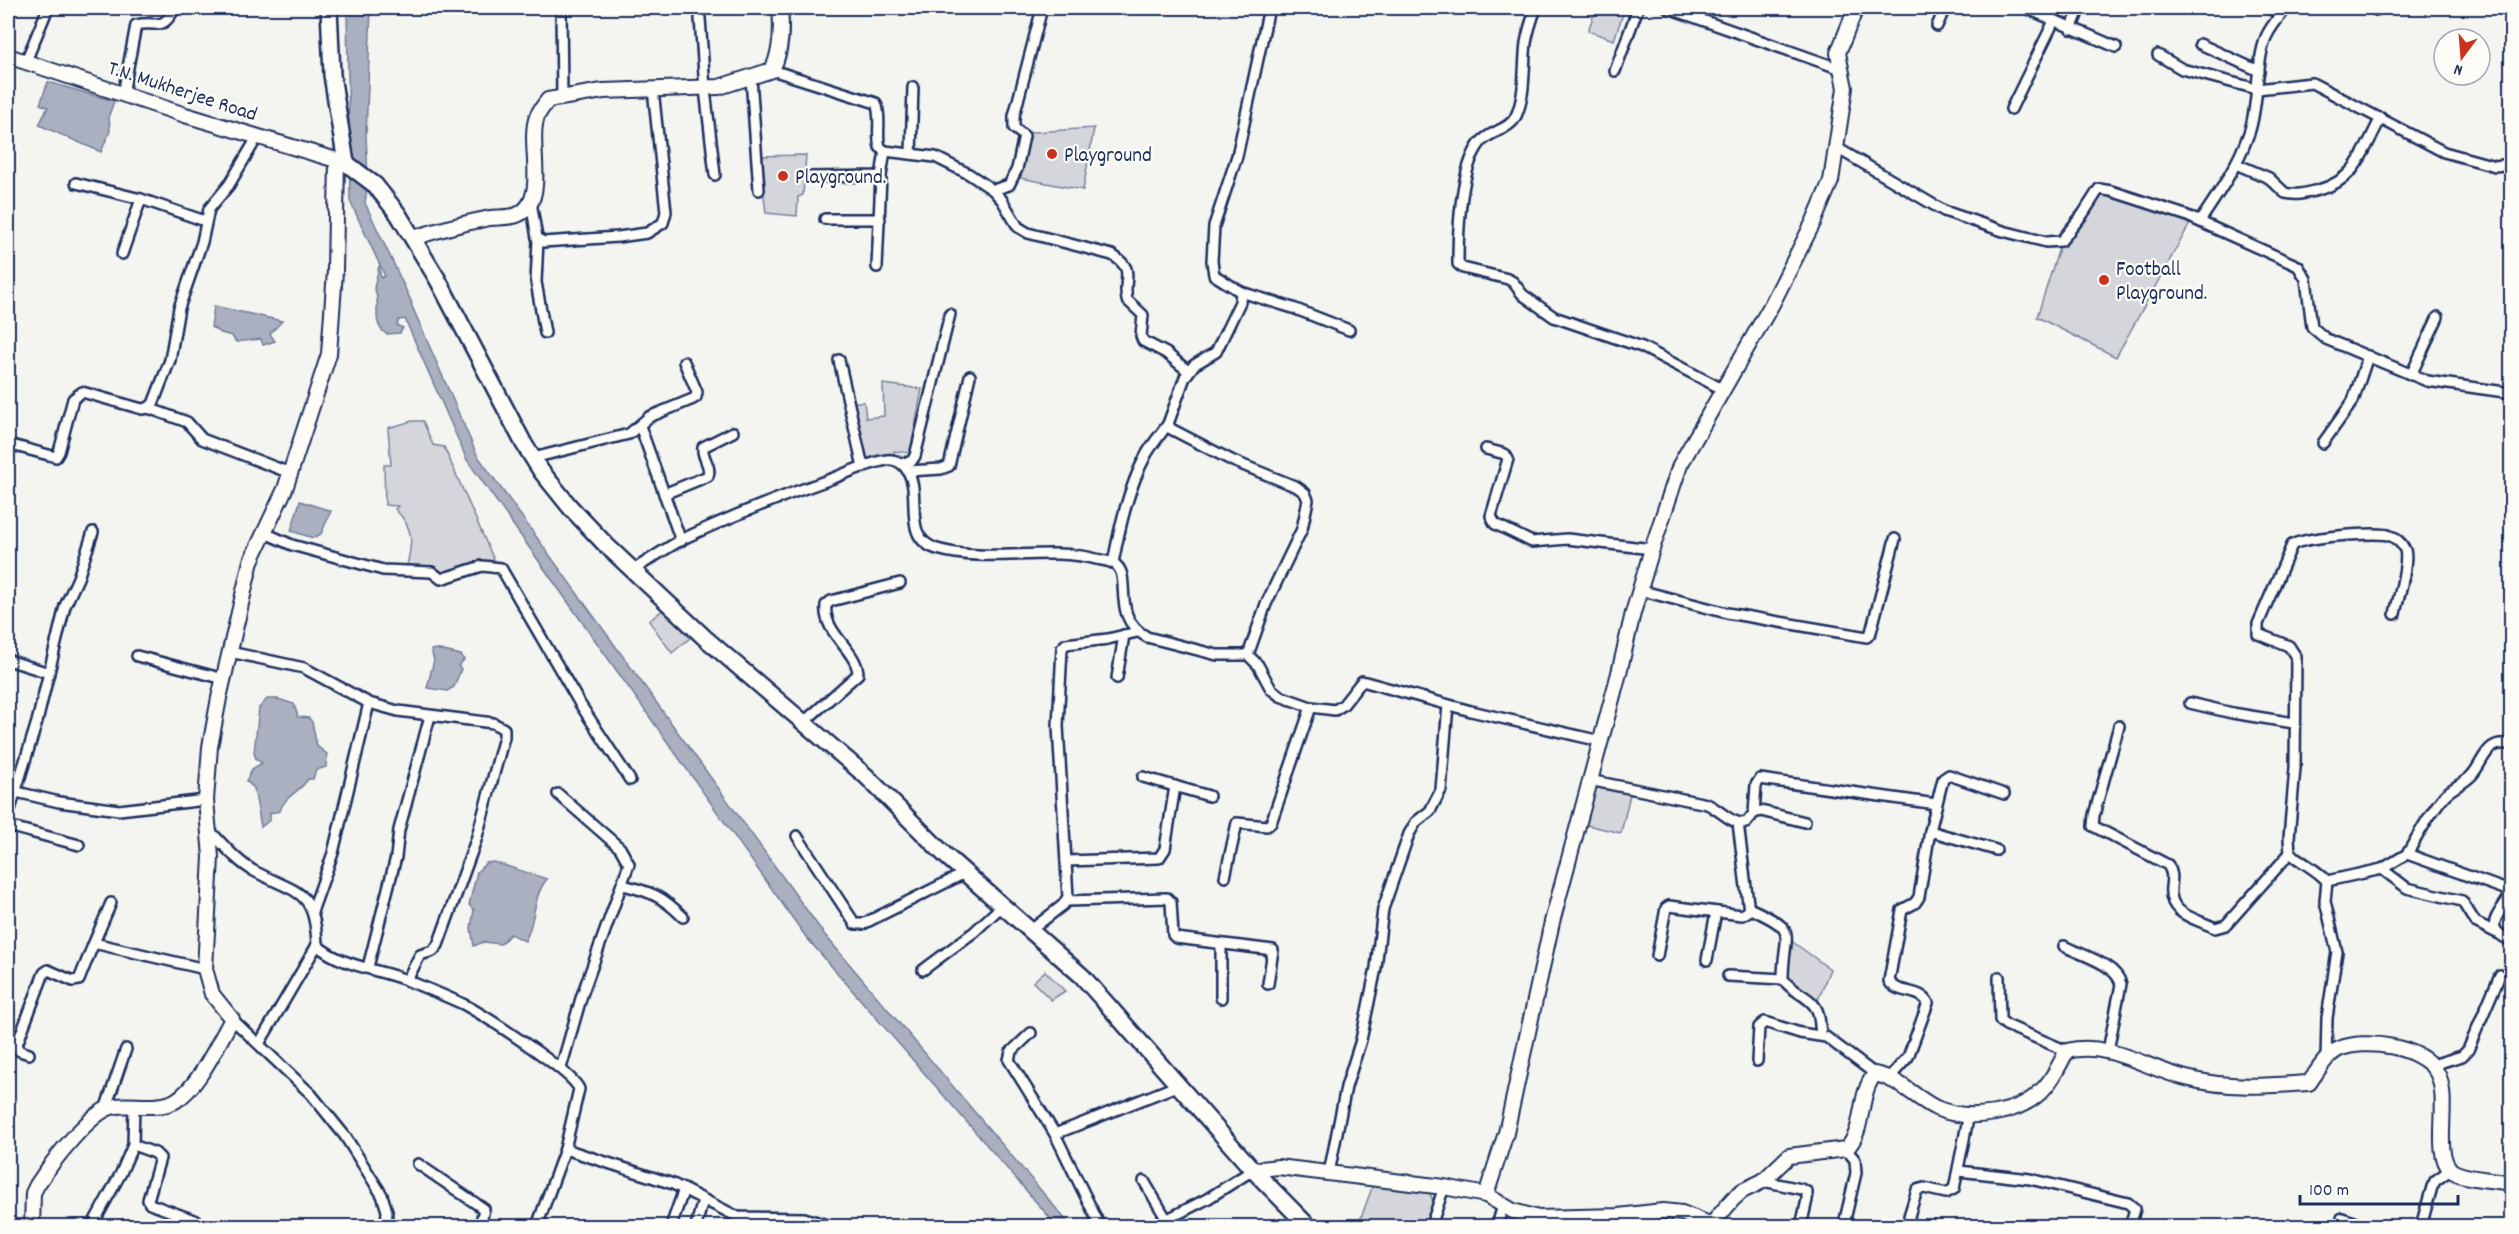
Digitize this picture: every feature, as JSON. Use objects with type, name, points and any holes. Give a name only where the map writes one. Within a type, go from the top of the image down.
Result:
[{"type":"main road","points":[[329,8],[332,75],[341,162],[375,185],[413,238],[438,280],[501,402],[533,458],[570,507],[705,638],[866,776],[965,873],[1082,976],[1253,1170],[1308,1227]]},
{"type":"street","points":[[26,61],[48,8]]},
{"type":"street","points":[[123,94],[136,25],[165,23],[175,8]]},
{"type":"street","points":[[561,8],[562,98]]},
{"type":"street","points":[[413,238],[489,219],[516,215],[526,209],[531,202],[536,183],[533,137],[536,117],[548,100],[603,92],[720,87],[772,70],[777,60],[781,38],[780,8]]},
{"type":"street","points":[[993,190],[1009,185],[1017,169],[1024,136],[1014,128],[1014,116],[1042,8]]},
{"type":"street","points":[[1269,8],[1237,156],[1214,226],[1212,261],[1214,275],[1241,292],[1293,308],[1348,330]]},
{"type":"street","points":[[1536,8],[1526,42],[1525,73],[1516,116],[1511,123],[1481,141],[1473,159],[1460,212],[1458,264],[1463,268],[1508,279],[1514,282],[1523,295],[1554,317],[1642,347],[1722,389]]},
{"type":"street","points":[[1615,71],[1638,8]]},
{"type":"street","points":[[1668,8],[1841,69]]},
{"type":"street","points":[[1486,1195],[1506,1133],[1552,922],[1639,590],[1680,465],[1772,304],[1813,223],[1831,181],[1845,88],[1838,53],[1856,8]]},
{"type":"street","points":[[1937,26],[1945,8]]},
{"type":"street","points":[[2026,8],[2115,47]]},
{"type":"street","points":[[2071,29],[2080,8]]},
{"type":"street","points":[[2200,221],[2236,164],[2249,133],[2258,89],[2264,40],[2283,11],[2269,8]]},
{"type":"street","points":[[700,18],[715,175]]},
{"type":"street","points":[[2011,109],[2054,21]]},
{"type":"street","points":[[2200,44],[2259,71]]},
{"type":"street","points":[[2158,55],[2182,69],[2258,89],[2312,82],[2444,152],[2495,166],[2511,164]]},
{"type":"street","name":"T.N. Mukherjee Road","points":[[8,56],[341,162]]},
{"type":"street","points":[[772,70],[781,75],[876,103],[879,109],[878,142],[885,151],[925,155],[945,161],[993,190],[1018,226],[1028,233],[1112,255],[1124,262],[1128,270],[1126,300],[1143,315],[1141,336],[1143,341],[1166,353],[1188,370]]},
{"type":"street","points":[[751,78],[759,190]]},
{"type":"street","points":[[911,154],[913,87]]},
{"type":"street","points":[[538,240],[548,243],[618,237],[647,233],[663,223],[666,212],[652,89]]},
{"type":"street","points":[[2236,164],[2270,178],[2285,193],[2302,194],[2325,189],[2346,178],[2354,169],[2380,118]]},
{"type":"street","points":[[8,444],[56,457],[73,399],[82,392],[142,409],[153,404],[170,360],[177,315],[202,242],[205,220],[214,201],[229,185],[258,136]]},
{"type":"street","points":[[1837,148],[1944,211],[2002,231],[2046,242],[2061,241],[2083,214],[2099,189],[2200,221],[2298,266],[2306,279],[2312,327],[2325,339],[2410,375],[2438,383],[2511,393]]},
{"type":"street","points":[[877,267],[881,176],[885,151]]},
{"type":"street","points":[[341,162],[329,354],[290,473],[252,561],[210,747],[206,800],[212,857],[205,969],[212,994],[232,1018],[311,1094],[358,1155],[382,1195],[387,1211],[386,1227]]},
{"type":"street","points":[[809,177],[881,176]]},
{"type":"street","points":[[76,183],[141,199],[205,220]]},
{"type":"street","points":[[122,254],[141,199]]},
{"type":"street","points":[[531,202],[538,240],[536,282],[544,333]]},
{"type":"street","points":[[825,219],[880,219]]},
{"type":"street","points":[[1113,563],[1134,480],[1147,453],[1168,424],[1188,370],[1216,352],[1240,302],[1241,292]]},
{"type":"street","points":[[633,570],[681,541],[771,500],[863,467],[889,460],[900,463],[911,462],[915,456],[950,314]]},
{"type":"street","points":[[2410,375],[2438,317]]},
{"type":"street","points":[[2323,444],[2353,401],[2368,356]]},
{"type":"street","points":[[839,360],[863,467]]},
{"type":"street","points":[[533,458],[629,434],[649,417],[696,397],[694,385],[684,362]]},
{"type":"street","points":[[908,471],[941,469],[949,466],[970,376]]},
{"type":"street","points":[[148,408],[187,422],[202,440],[290,473]]},
{"type":"street","points":[[1168,424],[1171,429],[1233,462],[1297,488],[1305,494],[1308,500],[1302,529],[1266,604],[1248,655]]},
{"type":"street","points":[[640,426],[681,541]]},
{"type":"street","points":[[664,494],[708,476],[709,468],[703,454],[704,447],[733,432]]},
{"type":"street","points":[[1486,449],[1505,454],[1508,459],[1491,516],[1495,524],[1532,542],[1567,539],[1652,549]]},
{"type":"street","points":[[900,463],[908,471],[914,493],[913,520],[919,535],[926,543],[936,548],[973,555],[1076,554],[1113,563],[1119,567],[1122,575],[1125,613],[1129,623],[1137,632],[1147,637],[1217,655],[1248,655],[1263,672],[1271,689],[1280,696],[1311,707],[1335,710],[1343,705],[1362,681],[1448,705],[1600,741]]},
{"type":"street","points":[[8,816],[11,791],[49,673],[68,596],[78,578],[93,532]]},
{"type":"street","points":[[265,533],[292,545],[361,565],[383,570],[432,572],[441,579],[482,566],[501,568],[574,694],[630,780]]},
{"type":"street","points":[[2119,726],[2092,822],[2098,829],[2168,864],[2172,872],[2170,897],[2172,904],[2178,911],[2215,928],[2220,928],[2226,925],[2290,853],[2289,828],[2295,768],[2296,657],[2289,646],[2263,638],[2256,631],[2292,545],[2310,539],[2365,535],[2389,536],[2398,540],[2404,548],[2406,558],[2395,614]]},
{"type":"street","points":[[1639,590],[1717,611],[1863,637],[1871,632],[1895,539]]},
{"type":"street","points":[[804,722],[858,674],[854,662],[833,631],[826,614],[826,604],[900,582]]},
{"type":"street","points":[[1067,901],[1058,726],[1062,648],[1066,644],[1137,632]]},
{"type":"street","points":[[1118,678],[1124,635]]},
{"type":"street","points":[[230,652],[304,668],[369,703],[398,711],[494,723],[501,726],[504,737],[476,840],[438,945],[433,951],[420,955],[407,980]]},
{"type":"street","points":[[137,656],[224,679]]},
{"type":"street","points":[[8,660],[49,673]]},
{"type":"street","points":[[259,1044],[317,945],[313,909],[333,853],[369,703]]},
{"type":"street","points":[[2190,703],[2232,713],[2295,723]]},
{"type":"street","points":[[1329,1173],[1346,1087],[1361,1040],[1376,968],[1383,909],[1409,834],[1416,822],[1430,811],[1442,790],[1448,705]]},
{"type":"street","points":[[1225,877],[1237,823],[1267,826],[1271,823],[1311,707]]},
{"type":"street","points":[[368,967],[396,857],[399,830],[430,716]]},
{"type":"street","points":[[2327,880],[2382,869],[2407,854],[2435,807],[2447,793],[2471,776],[2492,746],[2501,742],[2511,745]]},
{"type":"street","points":[[1890,1077],[1908,1057],[1928,1003],[1922,995],[1895,988],[1889,981],[1902,910],[1915,903],[1919,897],[1930,831],[1943,779],[1949,775],[2004,794]]},
{"type":"street","points":[[1143,777],[1209,796]]},
{"type":"street","points":[[1589,780],[1707,804],[1720,810],[1731,821],[1738,823],[1746,823],[1754,813],[1756,785],[1760,779],[1846,789],[1936,804]]},
{"type":"street","points":[[1065,861],[1159,858],[1166,849],[1175,786]]},
{"type":"street","points":[[11,791],[59,802],[119,810],[206,800]]},
{"type":"street","points":[[558,794],[625,854],[629,864],[582,995],[561,1068]]},
{"type":"street","points":[[1754,813],[1761,811],[1805,822]]},
{"type":"street","points":[[1657,956],[1666,908],[1669,906],[1742,915],[1747,913],[1749,908],[1738,823]]},
{"type":"street","points":[[8,826],[79,845]]},
{"type":"street","points":[[209,829],[243,864],[286,885],[313,909]]},
{"type":"street","points":[[1930,831],[1996,850]]},
{"type":"street","points":[[797,836],[855,924],[863,924],[965,873]]},
{"type":"street","points":[[2290,853],[2327,880]]},
{"type":"street","points":[[2407,854],[2507,890],[2508,899],[2493,926],[2497,933]]},
{"type":"street","points":[[2382,869],[2407,888],[2462,901],[2475,922],[2511,941]]},
{"type":"street","points":[[2326,1060],[2328,1008],[2337,952],[2325,901],[2327,880]]},
{"type":"street","points":[[623,885],[656,894],[682,917]]},
{"type":"street","points":[[1031,930],[1067,901],[1167,898],[1171,902],[1173,935],[1176,939],[1273,950],[1268,984]]},
{"type":"street","points":[[29,1054],[16,1047],[44,973],[48,970],[73,981],[79,980],[111,903]]},
{"type":"street","points":[[923,970],[974,932],[1003,905]]},
{"type":"street","points":[[1749,908],[1777,921],[1784,928],[1787,935],[1783,979],[1786,985],[1812,1003],[1816,1010],[1821,1035]]},
{"type":"street","points":[[1707,960],[1716,912]]},
{"type":"street","points":[[93,945],[98,944],[205,969]]},
{"type":"street","points":[[1221,944],[1221,998]]},
{"type":"street","points":[[317,945],[336,957],[407,980],[466,1006],[561,1068],[576,1081],[579,1089],[565,1149],[537,1227]]},
{"type":"street","points":[[2064,946],[2111,969],[2119,976],[2121,984],[2108,1051]]},
{"type":"street","points":[[2432,1065],[2462,1056],[2468,1050],[2500,975]]},
{"type":"street","points":[[1728,976],[1783,979]]},
{"type":"street","points":[[1998,977],[2000,1020],[2006,1025],[2067,1051],[2082,1047],[2108,1051],[2186,1079],[2225,1086],[2260,1087],[2309,1083],[2326,1060],[2337,1050],[2358,1044],[2379,1044],[2413,1053],[2432,1065],[2438,1074],[2444,1098],[2442,1141],[2450,1170],[2462,1175],[2511,1183]]},
{"type":"street","points":[[106,1107],[158,1106],[172,1102],[195,1082],[232,1018]]},
{"type":"street","points":[[1756,1060],[1759,1027],[1762,1024],[1772,1023],[1800,1033],[1821,1035],[1875,1074],[1890,1077],[1937,1108],[1970,1114],[1996,1112],[2028,1101],[2044,1088],[2067,1051]]},
{"type":"street","points":[[1031,1032],[1011,1052],[1010,1060],[1055,1134],[1100,1227]]},
{"type":"street","points":[[32,1227],[33,1192],[89,1121],[106,1107],[126,1049]]},
{"type":"street","points":[[1154,1227],[1207,1199],[1253,1170],[1278,1167],[1444,1187],[1486,1195],[1526,1216],[1538,1218],[1631,1221],[1674,1211],[1706,1225],[1720,1218],[1733,1199],[1763,1181],[1782,1160],[1789,1156],[1846,1149],[1854,1137],[1867,1087],[1875,1074]]},
{"type":"street","points":[[1055,1134],[1179,1085]]},
{"type":"street","points":[[92,1227],[133,1145],[134,1106]]},
{"type":"street","points":[[1910,1227],[1909,1216],[1917,1190],[1924,1188],[1951,1192],[1959,1171],[1970,1114]]},
{"type":"street","points":[[133,1145],[155,1153],[160,1158],[148,1200],[150,1204],[197,1221]]},
{"type":"street","points":[[565,1149],[659,1179],[684,1189],[738,1217],[804,1218],[830,1227]]},
{"type":"street","points":[[1844,1224],[1856,1173],[1855,1160],[1846,1149]]},
{"type":"street","points":[[418,1164],[484,1209],[480,1227]]},
{"type":"street","points":[[2421,1227],[2435,1181],[2450,1170]]},
{"type":"street","points":[[1959,1171],[2030,1179],[2128,1203],[2135,1209],[2130,1227]]},
{"type":"street","points":[[1144,1181],[1167,1220]]},
{"type":"street","points":[[1763,1181],[1807,1192],[1801,1227]]},
{"type":"street","points":[[1431,1227],[1444,1187]]},
{"type":"street","points":[[671,1227],[684,1189]]},
{"type":"street","points":[[696,1227],[703,1200]]},
{"type":"street","points":[[1497,1227],[1503,1205]]},
{"type":"street","points":[[2342,1218],[2366,1227]]},
{"type":"shaded area","points":[[1596,8],[1625,8],[1614,40],[1588,31]]},
{"type":"shaded area","name":"Playground","points":[[1094,128],[1083,190],[1010,176],[1018,133]]},
{"type":"shaded area","name":"Playground.","points":[[806,155],[803,195],[798,197],[797,216],[766,213],[759,156]]},
{"type":"shaded area","name":"Football Playground.","points":[[2099,189],[2192,220],[2116,357],[2037,317],[2061,242]]},
{"type":"shaded area","points":[[883,384],[922,389],[910,453],[894,451],[893,459],[860,465],[845,402],[864,402],[866,418],[884,416]]},
{"type":"shaded area","points":[[412,421],[423,421],[433,445],[444,447],[497,567],[441,579],[432,572],[406,570],[411,538],[406,524],[395,509],[398,506],[385,505],[384,465],[391,465],[388,428]]},
{"type":"shaded area","points":[[664,609],[682,620],[678,625],[690,638],[672,653],[649,621]]},
{"type":"shaded area","points":[[1589,780],[1631,790],[1621,833],[1578,823]]},
{"type":"shaded area","points":[[1790,940],[1830,969],[1814,1010],[1775,982]]},
{"type":"shaded area","points":[[1045,971],[1065,991],[1051,1000],[1033,982]]},
{"type":"shaded area","points":[[1373,1185],[1430,1193],[1434,1204],[1426,1226],[1358,1226]]},
{"type":"water","points":[[347,8],[371,8],[366,135],[368,180],[365,203],[412,303],[477,455],[824,934],[1071,1226],[1057,1226],[806,937],[467,460],[405,319],[399,320],[397,325],[403,328],[400,333],[386,334],[381,329],[377,318],[374,288],[379,266],[381,278],[385,276],[350,201]]},
{"type":"water","points":[[48,82],[114,101],[109,115],[110,131],[101,152],[39,125],[48,107],[40,104]]},
{"type":"water","points":[[214,306],[282,321],[270,334],[275,341],[263,345],[261,339],[236,342],[232,336],[211,327]]},
{"type":"water","points":[[300,501],[331,511],[321,534],[313,538],[291,531]]},
{"type":"water","points":[[431,650],[461,655],[464,660],[458,666],[461,669],[454,687],[447,691],[427,688],[434,660]]},
{"type":"water","points":[[267,699],[278,699],[294,704],[298,717],[309,718],[312,722],[317,746],[327,754],[326,767],[316,770],[313,779],[308,779],[280,811],[270,813],[270,820],[261,827],[254,788],[246,781],[252,769],[262,763],[256,759],[254,753],[259,708]]},
{"type":"water","points":[[494,862],[547,879],[536,901],[525,941],[510,934],[501,944],[483,942],[474,946],[471,928],[474,910],[469,905],[477,872],[486,863]]},
{"type":"place","name":"Playground","points":[[1052,154]]},
{"type":"place","name":"Playground.","points":[[783,176]]},
{"type":"place","name":"Football Playground.","points":[[2104,280]]}]
